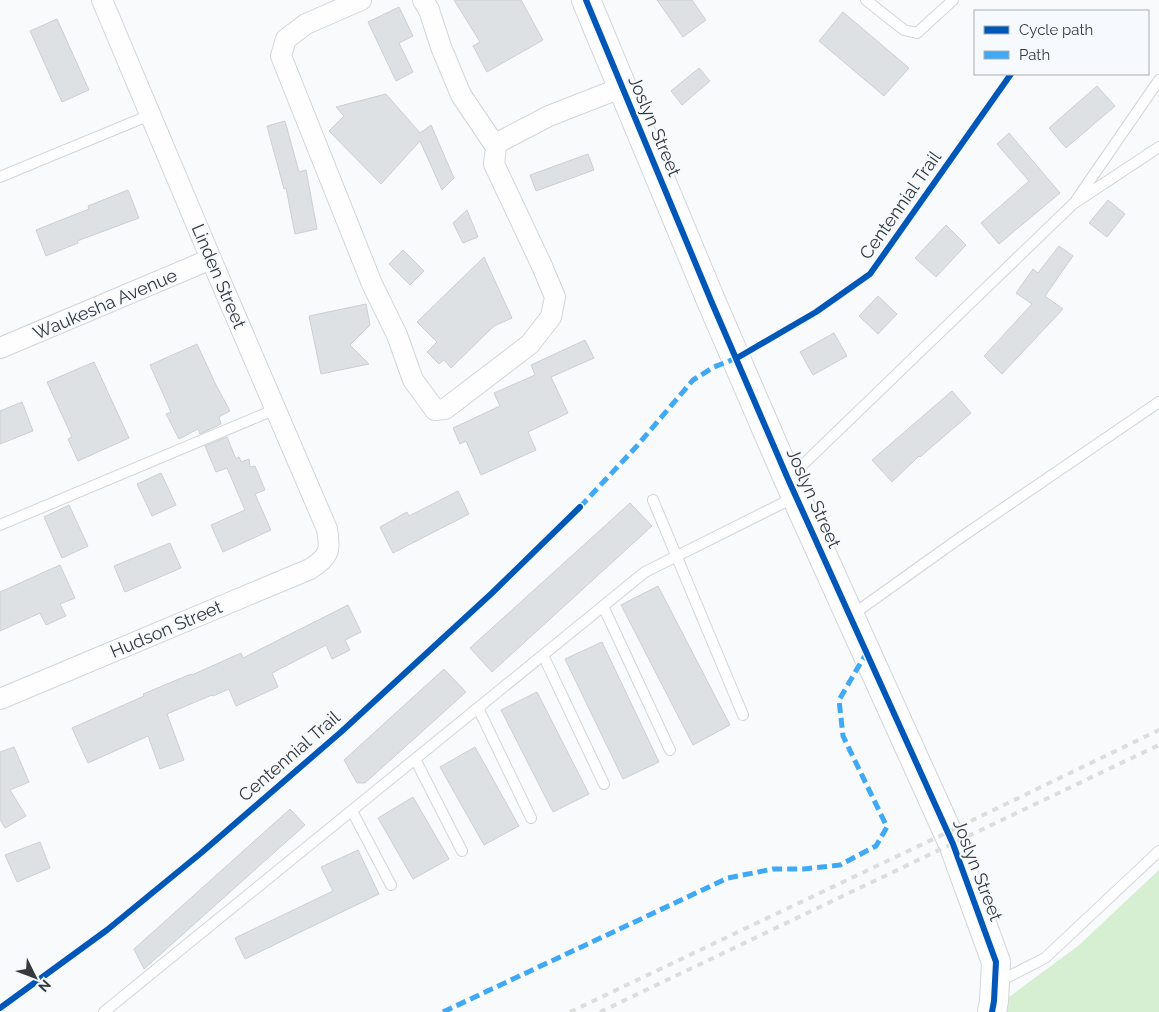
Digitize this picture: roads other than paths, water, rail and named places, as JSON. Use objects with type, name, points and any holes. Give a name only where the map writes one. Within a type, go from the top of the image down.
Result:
[{"type":"street","name":"Linden Street","points":[[102,0],[327,529],[330,542],[328,553]]},
{"type":"street","points":[[361,0],[306,24],[286,39],[281,56],[372,284],[397,335],[413,380],[435,410],[445,409],[530,344],[551,317],[555,297],[494,164],[496,147],[499,142],[549,116],[623,87]]},
{"type":"street","points":[[423,0],[429,10],[440,47],[461,95],[496,147]]},
{"type":"street","name":"Joslyn Street","points":[[586,0],[792,488],[954,844],[996,962],[992,1012]]},
{"type":"street","name":"Waukesha Avenue","points":[[0,348],[211,259]]},
{"type":"street","name":"Hudson Street","points":[[0,699],[310,569],[321,562],[328,553]]},
{"type":"lane","points":[[866,0],[904,30],[917,33],[953,0]]},
{"type":"lane","points":[[104,1012],[645,572],[792,488],[1074,204],[1159,80]]},
{"type":"lane","points":[[0,177],[150,115]]},
{"type":"lane","points":[[1074,204],[1159,148]]},
{"type":"lane","points":[[850,616],[957,540],[1159,402]]},
{"type":"lane","points":[[0,525],[276,409]]},
{"type":"lane","points":[[653,500],[743,715]]},
{"type":"lane","points":[[603,606],[670,750]]},
{"type":"lane","points":[[543,655],[604,784]]},
{"type":"lane","points":[[478,708],[531,818]]},
{"type":"lane","points":[[415,759],[462,851]]},
{"type":"lane","points":[[352,811],[391,885]]},
{"type":"lane","points":[[995,984],[1045,958],[1159,851]]},
{"type":"railway","points":[[570,1012],[1159,730]]},
{"type":"railway","points":[[600,1012],[1159,745]]}]
